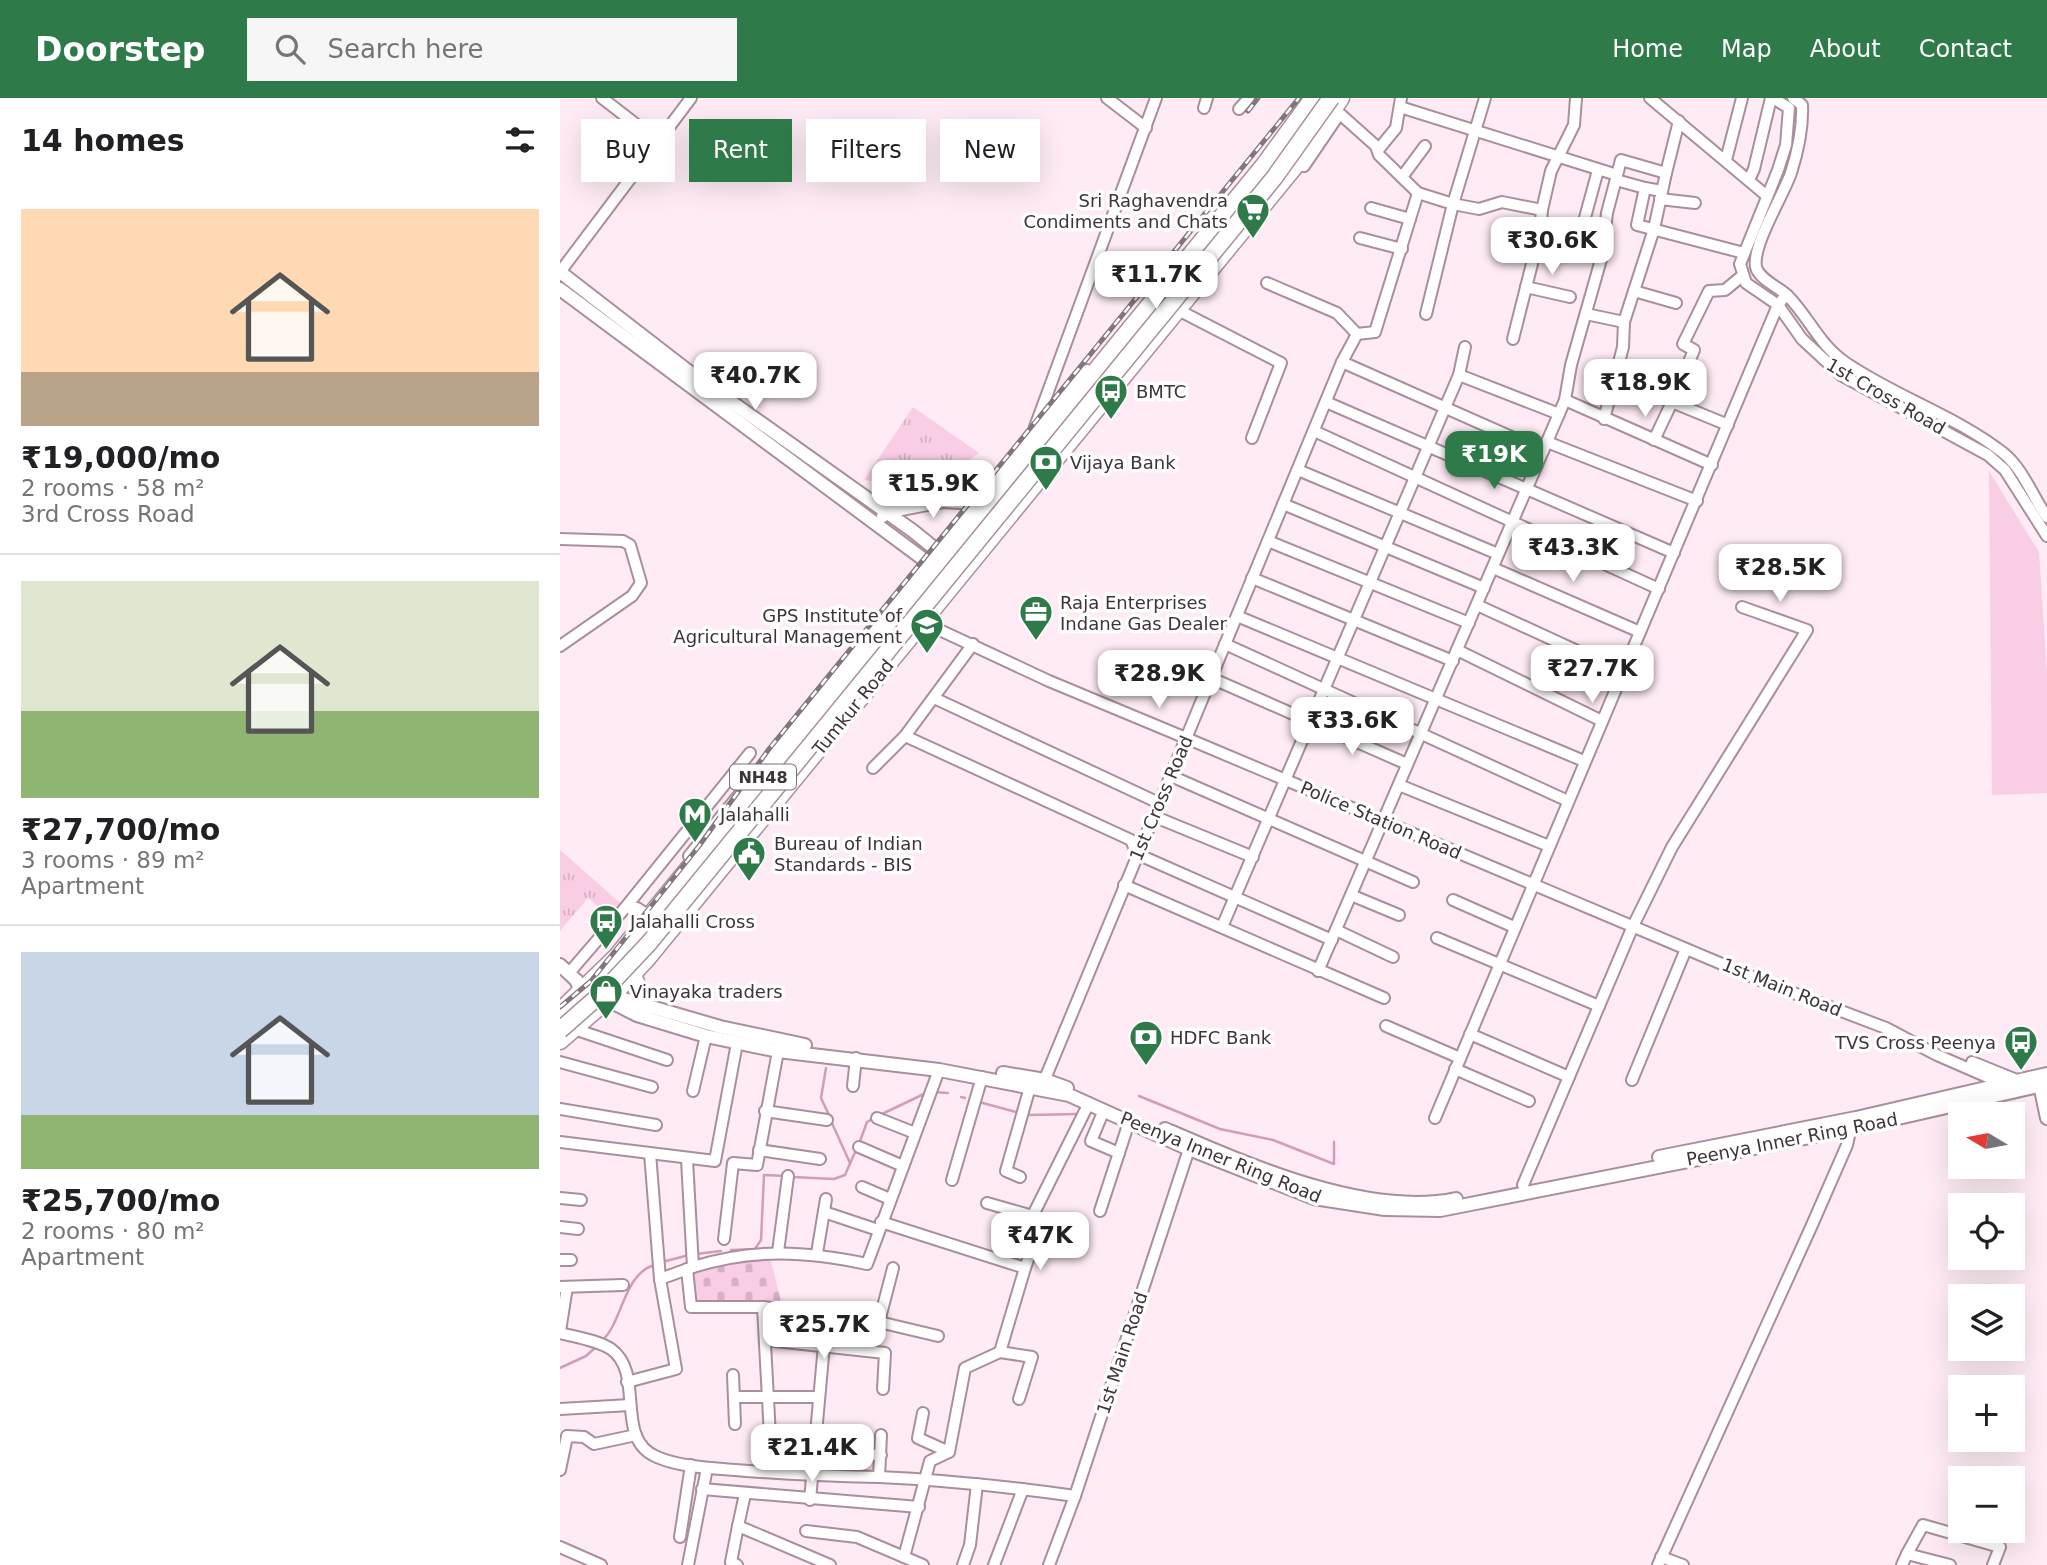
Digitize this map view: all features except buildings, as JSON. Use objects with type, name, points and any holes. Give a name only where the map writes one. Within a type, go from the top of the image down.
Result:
[{"type":"highway","name":"Tumkur Road","points":[[560,1011],[577,980],[616,957],[902,607],[937,559],[1264,165],[1312,98]]},
{"type":"highway","points":[[560,1019],[623,958],[756,798],[1259,183],[1320,98]]},
{"type":"highway","points":[[560,1030],[616,980],[657,933],[1273,178],[1331,98]]},
{"type":"highway","name":"Tumkur Road","points":[[560,1041],[636,972],[924,624],[958,578],[1297,164],[1340,106]]},
{"type":"highway","points":[[636,972],[646,1006]]},
{"type":"main road","points":[[560,272],[698,379],[886,512],[958,578]]},
{"type":"main road","points":[[560,289],[877,523],[937,559]]},
{"type":"main road","points":[[877,523],[886,512],[943,501],[977,503]]},
{"type":"main road","points":[[577,980],[605,1002]]},
{"type":"main road","name":"Peenya Inner Ring Road","points":[[605,1002],[646,1006],[771,1040],[1039,1085],[1089,1102],[1129,1122],[1308,1186],[1390,1200],[1443,1201],[1838,1127]]},
{"type":"main road","name":"Peenya Inner Ring Road","points":[[605,1002],[637,1015],[706,1036],[778,1051],[856,1058],[1039,1085],[1191,1144],[1314,1198],[1385,1209],[1440,1210],[1838,1127],[2043,1080]]},
{"type":"main road","points":[[2043,1080],[2047,1118]]},
{"type":"street","points":[[602,98],[629,119]]},
{"type":"street","points":[[675,120],[691,98]]},
{"type":"street","points":[[1107,98],[1146,128]]},
{"type":"street","points":[[1032,435],[1156,98]]},
{"type":"street","points":[[1242,98],[1239,109],[1248,98]]},
{"type":"street","points":[[560,1001],[643,912],[937,559],[977,503],[1265,155],[1306,98]]},
{"type":"street","points":[[924,624],[1318,148],[1340,106],[1348,98]]},
{"type":"street","points":[[1426,314],[1453,204],[1485,98]]},
{"type":"street","points":[[1513,339],[1540,232],[1551,171],[1574,125],[1576,98]]},
{"type":"street","points":[[1650,98],[1767,196]]},
{"type":"street","points":[[1726,160],[1742,98]]},
{"type":"street","points":[[1749,180],[1772,98],[1802,105],[1802,122],[1791,171],[1760,246],[1756,265],[1759,273],[1787,295],[1816,337],[1847,364],[1964,425],[2005,453],[2020,470],[2047,517]]},
{"type":"street","points":[[1378,150],[1396,128],[1400,102],[1473,133],[1598,170],[1661,195],[1695,202]]},
{"type":"street","points":[[1654,440],[1694,350],[1683,344],[1709,291],[1725,290],[1742,276],[1744,253],[1786,145],[1791,103]]},
{"type":"street","points":[[1340,106],[1418,193],[1479,209],[1503,202],[1542,211]]},
{"type":"street","points":[[1604,419],[1623,346],[1624,322],[1654,229],[1679,121]]},
{"type":"street","points":[[1402,177],[1425,146]]},
{"type":"street","points":[[1318,971],[1565,400],[1571,365],[1602,256],[1606,213],[1621,160],[1666,173]]},
{"type":"street","points":[[1577,247],[1598,170]]},
{"type":"street","points":[[560,272],[629,182]]},
{"type":"street","points":[[1644,188],[1637,225],[1744,253]]},
{"type":"street","points":[[1267,283],[1337,313],[1357,334],[1375,332],[1418,193]]},
{"type":"street","points":[[1371,208],[1410,219]]},
{"type":"street","points":[[1360,238],[1402,249]]},
{"type":"street","name":"1st Cross Road","points":[[1742,276],[1746,283],[1778,305],[1802,339],[1841,375],[1913,415],[1960,437],[1988,455],[2005,470],[2047,536]]},
{"type":"street","points":[[1527,287],[1570,297]]},
{"type":"street","points":[[1634,291],[1676,303]]},
{"type":"street","points":[[1435,1118],[1778,305],[1787,295]]},
{"type":"street","points":[[1182,312],[1281,363],[1252,438]]},
{"type":"street","points":[[1586,314],[1624,322]]},
{"type":"street","name":"1st Cross Road","points":[[1020,1177],[1006,1171],[1039,1085],[1171,776],[1342,362],[1357,334]]},
{"type":"street","points":[[1222,928],[1459,375],[1465,347]]},
{"type":"street","points":[[1342,362],[1445,407],[1697,501]]},
{"type":"street","points":[[1459,375],[1559,414]]},
{"type":"street","points":[[1565,400],[1712,465]]},
{"type":"street","points":[[1326,402],[1674,553]]},
{"type":"street","points":[[1672,402],[1728,425]]},
{"type":"street","points":[[1314,432],[1511,524],[1659,589]]},
{"type":"street","points":[[1298,470],[1498,554]]},
{"type":"street","points":[[1283,504],[1484,587]]},
{"type":"street","points":[[560,539],[623,541],[630,545],[641,583],[632,596],[560,646]]},
{"type":"street","points":[[1268,541],[1469,623]]},
{"type":"street","points":[[1493,568],[1640,632]]},
{"type":"street","points":[[1252,578],[1354,619],[1455,655],[1602,721]]},
{"type":"street","points":[[1477,605],[1623,672]]},
{"type":"street","name":"Police Station Road","points":[[902,607],[924,624],[973,644],[1049,681],[1633,926]]},
{"type":"street","points":[[1523,1185],[1633,926],[1672,847],[1807,630],[1742,607]]},
{"type":"street","points":[[1237,616],[1584,761]]},
{"type":"street","points":[[873,768],[905,736],[973,644]]},
{"type":"street","points":[[1225,644],[1568,801]]},
{"type":"street","points":[[1211,678],[1407,764]]},
{"type":"street","points":[[934,698],[1159,803]]},
{"type":"street","points":[[905,736],[1131,840],[1138,854],[1235,897],[1392,957]]},
{"type":"street","points":[[577,980],[625,908],[750,753]]},
{"type":"street","points":[[1171,776],[1413,882]]},
{"type":"street","points":[[1399,785],[1549,846]]},
{"type":"street","points":[[1153,816],[1253,856]]},
{"type":"street","points":[[1124,886],[1384,998]]},
{"type":"street","points":[[1351,895],[1399,915]]},
{"type":"street","points":[[1452,900],[1514,927]]},
{"type":"street","points":[[625,908],[637,908],[643,912]]},
{"type":"street","name":"1st Main Road","points":[[1633,926],[1886,1028],[1931,1050],[1940,1050],[2015,1087]]},
{"type":"street","points":[[1437,938],[1498,966],[1599,1006]]},
{"type":"street","points":[[1632,1080],[1686,949]]},
{"type":"street","points":[[560,1048],[580,1031],[605,1002]]},
{"type":"street","points":[[1386,1026],[1528,1101]]},
{"type":"street","points":[[580,1031],[667,1060]]},
{"type":"street","points":[[1470,1034],[1569,1077]]},
{"type":"street","points":[[693,1091],[706,1036]]},
{"type":"street","points":[[715,1161],[737,1043]]},
{"type":"street","points":[[560,1142],[687,1160],[757,1165],[778,1051]]},
{"type":"street","points":[[853,1086],[856,1058]]},
{"type":"street","points":[[560,1062],[652,1087]]},
{"type":"street","points":[[660,1279],[691,1261],[778,1252],[817,1253],[867,1264],[939,1070]]},
{"type":"street","points":[[952,1181],[982,1077]]},
{"type":"street","points":[[1000,1352],[1040,1226],[1034,1213],[1089,1102]]},
{"type":"street","points":[[560,1109],[656,1125]]},
{"type":"street","points":[[1104,1110],[1091,1141],[1119,1153]]},
{"type":"street","points":[[765,1111],[827,1120]]},
{"type":"street","points":[[877,1118],[915,1133]]},
{"type":"street","points":[[1100,1211],[1129,1122]]},
{"type":"street","points":[[1684,1565],[1660,1561],[1847,1145],[1851,1124]]},
{"type":"street","name":"1st Main Road","points":[[1049,1565],[1075,1496],[1191,1144]]},
{"type":"street","points":[[859,1147],[903,1166]]},
{"type":"street","points":[[759,1150],[820,1159]]},
{"type":"street","points":[[627,1382],[676,1369],[660,1279],[650,1153]]},
{"type":"street","points":[[687,1160],[691,1307],[763,1307],[879,1322],[938,1336]]},
{"type":"street","points":[[724,1239],[733,1163]]},
{"type":"street","points":[[778,1252],[788,1176]]},
{"type":"street","points":[[862,1186],[890,1199]]},
{"type":"street","points":[[560,1198],[581,1200]]},
{"type":"street","points":[[817,1253],[826,1199]]},
{"type":"street","points":[[988,1203],[1036,1217]]},
{"type":"street","points":[[824,1212],[1025,1268]]},
{"type":"street","points":[[560,1227],[578,1229]]},
{"type":"street","points":[[879,1322],[893,1268]]},
{"type":"street","points":[[623,1285],[563,1287],[560,1332],[598,1344],[619,1358],[627,1382],[636,1435],[639,1443],[653,1456],[707,1468],[977,1484],[1075,1496]]},
{"type":"street","points":[[763,1307],[770,1436]]},
{"type":"street","points":[[766,1340],[885,1353],[883,1389]]},
{"type":"street","points":[[810,1500],[824,1345]]},
{"type":"street","points":[[949,1452],[965,1368],[1000,1352],[1032,1357],[1019,1399]]},
{"type":"street","points":[[733,1375],[735,1424]]},
{"type":"street","points":[[734,1397],[819,1397]]},
{"type":"street","points":[[560,1409],[630,1405]]},
{"type":"street","points":[[923,1413],[918,1438],[949,1452]]},
{"type":"street","points":[[560,1470],[562,1444],[569,1435],[584,1437],[594,1444],[636,1435]]},
{"type":"street","points":[[879,1477],[881,1435]]},
{"type":"street","points":[[904,1557],[930,1461],[949,1452]]},
{"type":"street","points":[[814,1454],[881,1455]]},
{"type":"street","points":[[680,1537],[691,1465]]},
{"type":"street","points":[[688,1565],[707,1468]]},
{"type":"street","points":[[963,1565],[970,1545],[977,1484]]},
{"type":"street","points":[[702,1489],[919,1507]]},
{"type":"street","points":[[994,1565],[1023,1489]]},
{"type":"street","points":[[737,1565],[731,1562],[745,1494]]},
{"type":"street","points":[[1950,1565],[1905,1560],[1923,1525],[2000,1547],[1993,1565]]},
{"type":"street","points":[[738,1527],[809,1561],[830,1565]]},
{"type":"street","points":[[806,1531],[857,1537],[923,1565]]},
{"type":"street","points":[[560,1547],[601,1565]]},
{"type":"green space","points":[[913,407],[979,453],[953,469],[924,479],[895,483],[864,480]]},
{"type":"green space","points":[[1989,471],[2039,552],[2047,672],[2047,793],[1992,795]]},
{"type":"green space","points":[[560,850],[626,908],[615,921],[588,898],[560,931]]},
{"type":"green space","points":[[770,1258],[782,1305],[688,1307],[685,1268]]},
{"type":"waterway","points":[[826,1068],[821,1098],[829,1115]]},
{"type":"waterway","points":[[880,1115],[928,1092]]},
{"type":"waterway","points":[[934,1092],[948,1093]]},
{"type":"waterway","points":[[1139,1096],[1220,1129],[1273,1140],[1334,1164],[1334,1142]]},
{"type":"waterway","points":[[961,1097],[965,1098]]},
{"type":"waterway","points":[[979,1102],[1016,1112]]},
{"type":"waterway","points":[[1029,1115],[1078,1114]]},
{"type":"waterway","points":[[859,1144],[867,1122],[874,1118]]},
{"type":"waterway","points":[[831,1121],[850,1163]]},
{"type":"waterway","points":[[793,1177],[834,1179],[845,1175],[856,1150]]},
{"type":"waterway","points":[[731,1250],[755,1249],[761,1240],[764,1175],[786,1176]]},
{"type":"waterway","points":[[696,1254],[721,1251]]},
{"type":"waterway","points":[[666,1261],[689,1255]]},
{"type":"waterway","points":[[602,1341],[615,1322],[629,1288],[644,1270],[654,1265]]},
{"type":"waterway","points":[[560,1368],[586,1356],[597,1346]]},
{"type":"railway","points":[[1248,111],[1258,98]]},
{"type":"railway","points":[[560,1007],[591,981],[699,846],[769,749],[1299,98]]},
{"type":"place","name":"Sri Raghavendra Condiments and Chats","points":[[1253,240]]},
{"type":"place","name":"BMTC","points":[[1111,421]]},
{"type":"place","name":"Vijaya Bank","points":[[1046,492]]},
{"type":"place","name":"Raja Enterprises Indane Gas Dealer","points":[[1036,642]]},
{"type":"place","name":"GPS Institute of Agricultural Management","points":[[927,655]]},
{"type":"place","name":"Jalahalli","points":[[695,844]]},
{"type":"place","name":"Bureau of Indian Standards - BIS","points":[[749,883]]},
{"type":"place","name":"Jalahalli Cross","points":[[606,951]]},
{"type":"place","name":"Vinayaka traders","points":[[606,1021]]},
{"type":"place","name":"HDFC Bank","points":[[1146,1067]]},
{"type":"place","name":"TVS Cross Peenya","points":[[2021,1072]]}]
